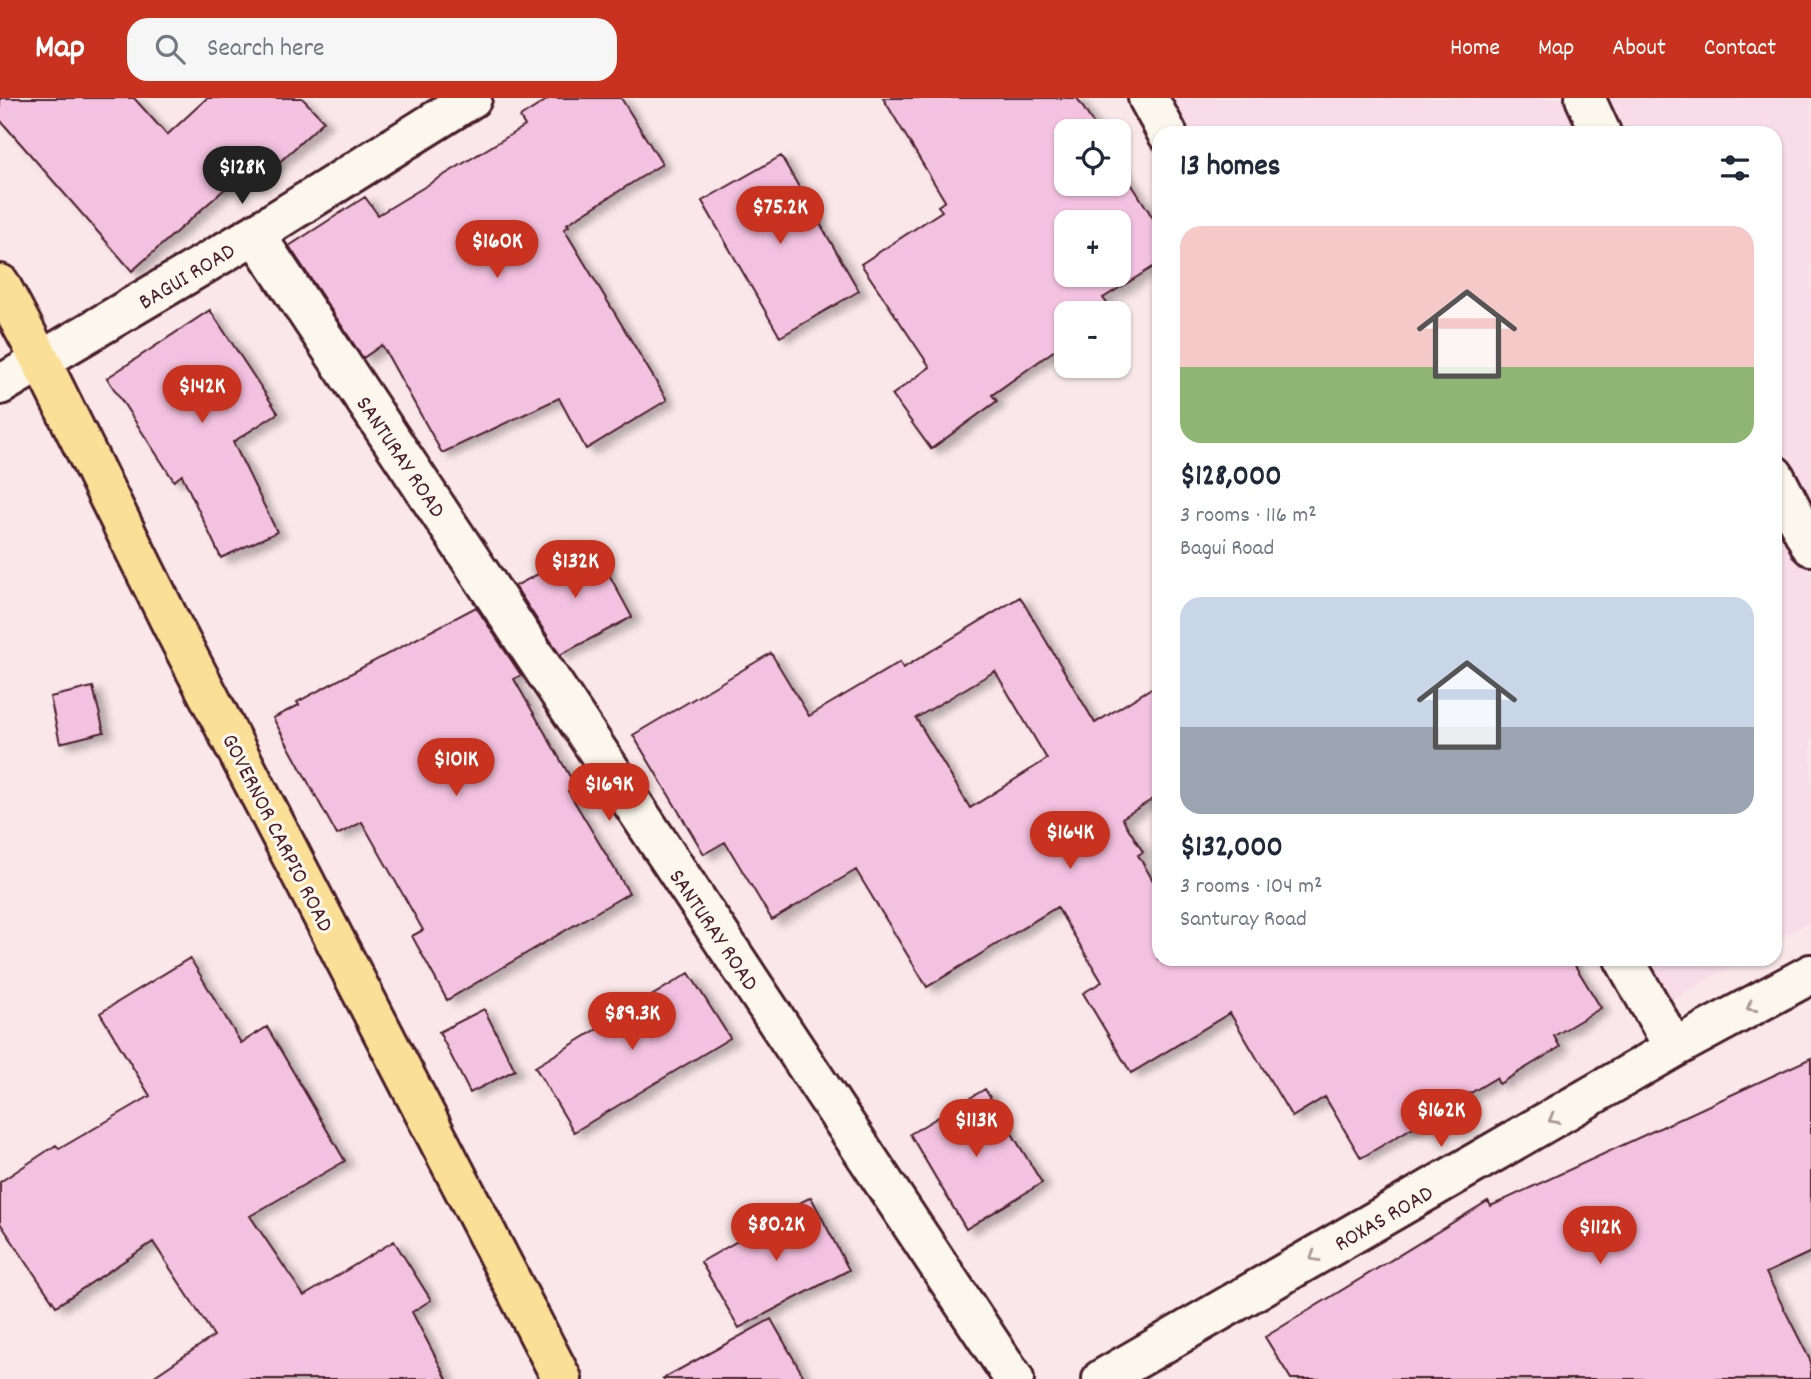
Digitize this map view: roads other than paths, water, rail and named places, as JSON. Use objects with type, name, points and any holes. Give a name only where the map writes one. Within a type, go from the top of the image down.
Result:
[{"type":"main road","name":"GOVERNOR CARPIO ROAD","points":[[0,284],[172,625],[562,1379]]},
{"type":"street","name":"BAGUI ROAD","points":[[0,385],[255,234],[471,98]]},
{"type":"street","points":[[1148,98],[1163,126]]},
{"type":"street","points":[[1585,98],[1598,126]]},
{"type":"street","name":"SANTURAY ROAD","points":[[255,234],[1014,1379]]},
{"type":"street","points":[[1782,490],[1811,546]]},
{"type":"street","points":[[1628,966],[1674,1048]]},
{"type":"street","name":"ROXAS ROAD","points":[[1102,1379],[1674,1048],[1811,974]]}]
